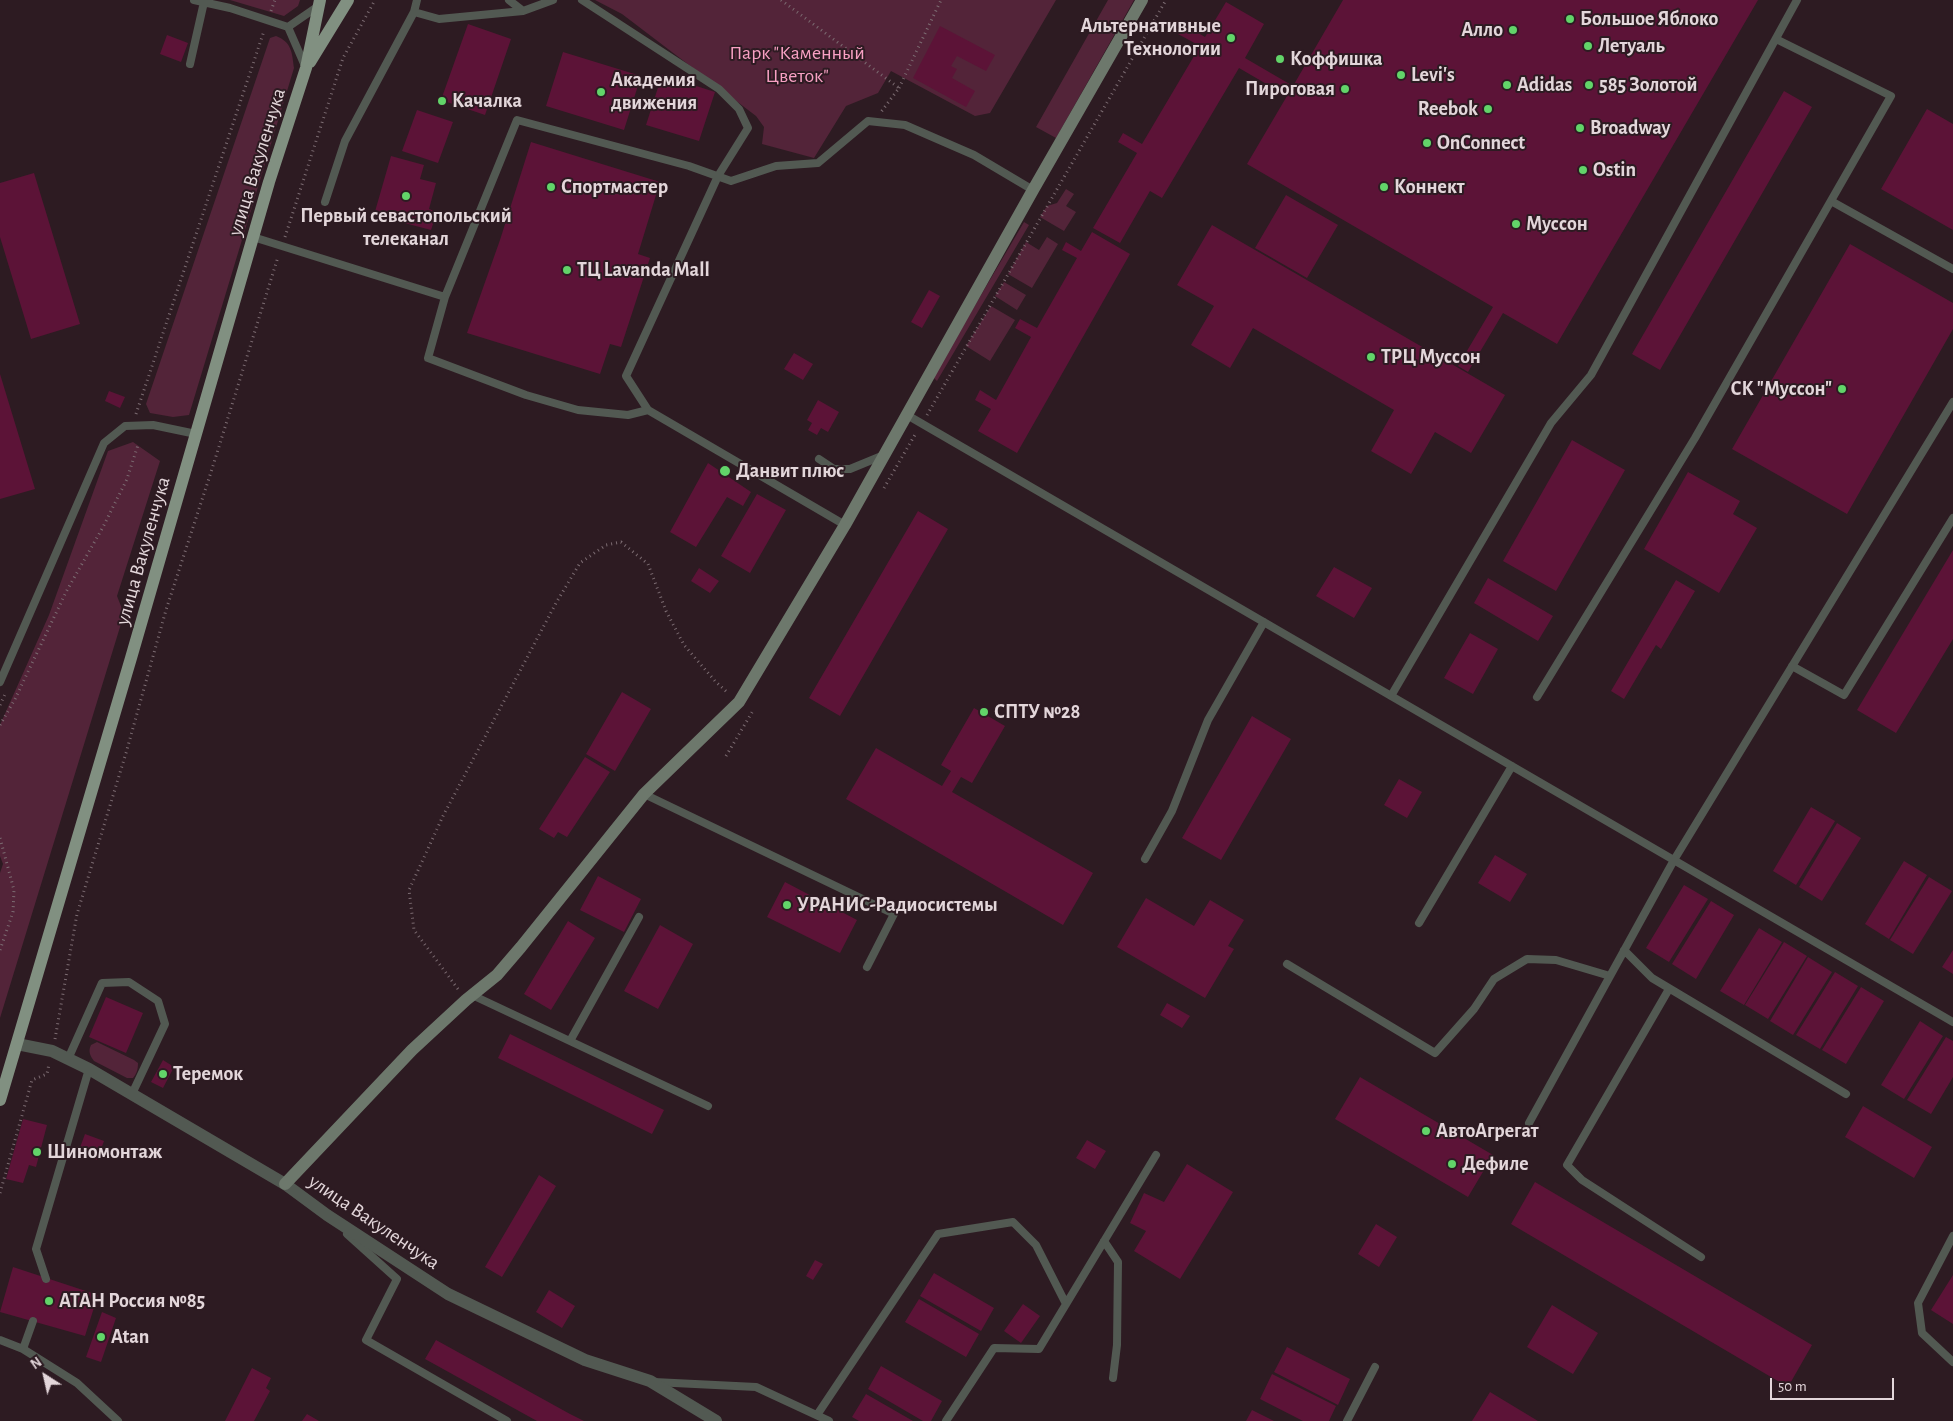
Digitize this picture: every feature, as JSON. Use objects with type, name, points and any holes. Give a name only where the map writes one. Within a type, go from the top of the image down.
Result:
[{"type":"main road","name":"улица Вакуленчука","points":[[306,68],[348,0]]},
{"type":"main road","name":"улица Вакуленчука","points":[[0,1100],[253,237],[306,68],[318,4]]},
{"type":"street","points":[[285,1184],[412,1050],[469,997],[497,975],[521,948],[644,794],[739,702],[845,525],[1142,0]]},
{"type":"street","name":"улица Вакуленчука","points":[[17,1044],[52,1051],[89,1069],[285,1184],[326,1216],[448,1294],[585,1360],[650,1381],[716,1421]]},
{"type":"lane","points":[[194,0],[230,8],[288,27],[306,68]]},
{"type":"lane","points":[[325,202],[345,141],[414,12],[417,0]]},
{"type":"lane","points":[[509,0],[523,11]]},
{"type":"lane","points":[[414,12],[439,19],[523,11],[552,0]]},
{"type":"lane","points":[[582,0],[719,88],[739,109],[748,128],[718,176],[626,376],[648,410],[845,525]]},
{"type":"lane","points":[[1391,696],[1551,423],[1591,375],[1797,0]]},
{"type":"lane","points":[[190,64],[204,2]]},
{"type":"lane","points":[[288,27],[318,4]]},
{"type":"lane","points":[[1537,697],[1695,438],[1891,96],[1776,39]]},
{"type":"lane","points":[[648,410],[628,415],[578,410],[526,395],[428,358],[445,297],[518,120],[689,166],[731,181],[776,166],[818,163],[868,122],[906,125],[974,155],[1033,190]]},
{"type":"lane","points":[[1831,201],[1953,269]]},
{"type":"lane","points":[[253,237],[445,297]]},
{"type":"lane","points":[[1529,1123],[1674,860],[1953,402]]},
{"type":"lane","points":[[908,415],[1953,1022]]},
{"type":"lane","points":[[0,682],[104,443],[125,426],[153,426],[196,434]]},
{"type":"lane","points":[[819,459],[834,469],[850,469],[885,455]]},
{"type":"lane","points":[[1792,666],[1844,695],[1953,518]]},
{"type":"lane","points":[[1145,859],[1172,811],[1208,720],[1264,622]]},
{"type":"lane","points":[[1420,923],[1512,766]]},
{"type":"lane","points":[[644,794],[894,914],[867,967]]},
{"type":"lane","points":[[570,1041],[639,917]]},
{"type":"lane","points":[[1624,950],[1652,978],[1846,1094]]},
{"type":"lane","points":[[1287,964],[1435,1053],[1474,1009],[1494,979],[1527,959],[1556,960],[1610,976]]},
{"type":"lane","points":[[68,1059],[102,983],[129,982],[158,1001],[164,1024],[132,1094]]},
{"type":"lane","points":[[1669,989],[1567,1165],[1582,1180],[1701,1257]]},
{"type":"lane","points":[[469,997],[570,1041],[708,1106]]},
{"type":"lane","points":[[46,1279],[36,1249],[89,1069]]},
{"type":"lane","points":[[946,1421],[994,1348],[1039,1349],[1156,1155]]},
{"type":"lane","points":[[326,1216],[397,1279],[366,1340],[507,1421]]},
{"type":"lane","points":[[817,1415],[938,1234],[1013,1222],[1036,1245],[1066,1304]]},
{"type":"lane","points":[[1953,1236],[1918,1304],[1922,1333],[1953,1362]]},
{"type":"lane","points":[[1104,1241],[1118,1262],[1117,1345],[1113,1378]]},
{"type":"lane","points":[[22,1349],[33,1321]]},
{"type":"lane","points":[[0,1340],[22,1349],[78,1383],[118,1421]]},
{"type":"lane","points":[[1346,1421],[1375,1367]]},
{"type":"lane","points":[[650,1381],[756,1388],[829,1421]]},
{"type":"path","points":[[0,1193],[32,1080],[47,1074],[77,914],[126,753],[166,610],[343,58],[375,0]]},
{"type":"path","points":[[781,0],[899,88]]},
{"type":"path","points":[[881,112],[899,88],[941,0]]},
{"type":"path","points":[[882,492],[1166,0]]},
{"type":"path","points":[[132,426],[268,20]]},
{"type":"path","points":[[0,725],[15,699],[66,592],[103,527],[127,479],[138,445]]},
{"type":"path","points":[[469,997],[414,930],[409,890],[443,816],[507,692],[580,563],[606,545],[621,542],[648,564],[666,611],[684,645],[715,681],[739,702]]},
{"type":"path","points":[[726,756],[756,704]]},
{"type":"path","points":[[0,838],[14,890],[13,912],[0,950]]},
{"type":"green space","points":[[230,0],[300,0],[298,6],[284,16]]},
{"type":"green space","name":"Парк \"Каменный Цветок\"","points":[[595,0],[1056,0],[990,113],[975,116],[891,71],[878,93],[846,106],[814,158],[762,144],[764,127],[756,116],[622,14]]},
{"type":"green space","points":[[1108,0],[1134,0],[1056,138],[1036,127]]},
{"type":"green space","points":[[276,36],[288,45],[292,53],[294,68],[189,415],[173,417],[150,413],[146,404],[270,38]]},
{"type":"green space","points":[[1066,189],[1074,194],[1066,206],[1076,212],[1064,231],[1040,217],[1047,206],[1057,203]]},
{"type":"green space","points":[[1024,222],[1029,225],[937,381],[934,375]]},
{"type":"green space","points":[[1047,237],[1058,244],[1032,288],[1008,274],[1026,242],[1039,250]]},
{"type":"green space","points":[[1004,282],[1026,295],[1017,310],[995,296]]},
{"type":"green space","points":[[991,306],[1015,320],[990,361],[966,346]]},
{"type":"green space","points":[[133,442],[160,461],[117,596],[124,614],[0,1018],[0,873],[3,864],[0,856],[0,725],[49,615],[108,451]]},
{"type":"green space","points":[[97,1042],[138,1063],[137,1071],[133,1078],[127,1078],[94,1061],[90,1049],[91,1045]]},
{"type":"building","name":"Муссон","points":[[1343,0],[1758,0],[1557,344],[1503,313],[1468,372],[1458,366],[1493,307],[1247,164],[1287,96],[1239,68],[1162,198],[1150,191],[1120,243],[1093,228],[1137,153],[1118,142],[1123,133],[1142,144],[1200,46],[1178,34],[1183,24],[1205,37],[1226,2],[1264,24],[1245,58],[1293,86]]},
{"type":"building","points":[[468,24],[511,39],[485,115],[441,100]]},
{"type":"building","points":[[940,26],[995,55],[986,71],[957,56],[951,66],[957,69],[952,78],[975,91],[966,107],[913,78]]},
{"type":"building","points":[[167,35],[188,43],[181,62],[160,54]]},
{"type":"building","points":[[563,52],[641,76],[624,130],[546,106]]},
{"type":"building","points":[[662,75],[715,92],[699,141],[646,125]]},
{"type":"building","points":[[1784,91],[1812,107],[1660,370],[1632,354]]},
{"type":"building","points":[[1927,109],[1953,124],[1953,230],[1881,189]]},
{"type":"building","points":[[417,110],[453,122],[438,163],[402,151]]},
{"type":"building","name":"ТЦ Lavanda Mall","points":[[531,142],[660,182],[638,254],[650,258],[621,347],[610,344],[600,374],[467,333],[500,240]]},
{"type":"building","name":"Первый севастопольский телеканал","points":[[391,156],[424,165],[420,179],[436,183],[429,209],[437,212],[431,230],[374,215]]},
{"type":"building","points":[[34,173],[80,324],[31,339],[0,237],[0,183]]},
{"type":"building","points":[[1286,195],[1338,225],[1307,278],[1255,248]]},
{"type":"building","name":"ТРЦ Муссон","points":[[1212,225],[1505,395],[1471,453],[1435,432],[1411,474],[1371,451],[1394,410],[1253,328],[1230,368],[1191,345],[1214,306],[1177,285]]},
{"type":"building","points":[[1092,232],[1130,254],[1017,453],[978,431],[991,409],[975,400],[980,390],[996,400],[1031,337],[1015,328],[1020,319],[1037,328],[1077,258],[1062,250],[1066,242],[1081,251]]},
{"type":"building","name":"СК \"Муссон\"","points":[[1850,244],[1953,303],[1953,329],[1847,514],[1732,449]]},
{"type":"building","points":[[929,290],[940,296],[922,328],[911,322]]},
{"type":"building","points":[[794,353],[813,364],[803,380],[784,369]]},
{"type":"building","points":[[0,374],[35,489],[0,499]]},
{"type":"building","points":[[109,391],[125,397],[120,408],[105,401]]},
{"type":"building","points":[[818,400],[839,412],[828,432],[821,428],[817,435],[808,430],[812,423],[807,420]]},
{"type":"building","points":[[1572,440],[1625,470],[1556,591],[1503,561]]},
{"type":"building","points":[[708,463],[751,492],[743,506],[727,497],[696,547],[670,532]]},
{"type":"building","points":[[1688,472],[1740,501],[1733,514],[1757,528],[1719,593],[1644,549]]},
{"type":"building","points":[[757,494],[786,510],[750,573],[721,556]]},
{"type":"building","points":[[918,511],[948,529],[840,716],[809,698]]},
{"type":"building","points":[[1953,550],[1953,639],[1896,733],[1857,710]]},
{"type":"building","points":[[1334,567],[1372,588],[1354,618],[1316,596]]},
{"type":"building","points":[[699,568],[719,581],[710,593],[691,581]]},
{"type":"building","points":[[1488,578],[1553,616],[1538,641],[1474,603]]},
{"type":"building","points":[[1676,580],[1695,591],[1661,649],[1656,645],[1624,699],[1611,691]]},
{"type":"building","points":[[1470,633],[1498,649],[1473,694],[1444,678]]},
{"type":"building","points":[[622,692],[651,709],[615,771],[586,754]]},
{"type":"building","points":[[974,708],[1005,726],[972,783],[961,777],[952,792],[1093,873],[1063,925],[846,799],[876,748],[942,786],[951,771],[941,765]]},
{"type":"building","points":[[1252,716],[1291,739],[1221,860],[1182,838]]},
{"type":"building","points":[[585,757],[610,772],[567,837],[558,832],[554,838],[539,829]]},
{"type":"building","points":[[1399,779],[1422,792],[1407,818],[1384,805]]},
{"type":"building","points":[[1811,807],[1835,821],[1796,885],[1773,871]]},
{"type":"building","points":[[1837,823],[1861,838],[1822,901],[1799,887]]},
{"type":"building","points":[[1495,855],[1527,874],[1510,902],[1478,883]]},
{"type":"building","points":[[1904,861],[1927,875],[1889,939],[1865,924]]},
{"type":"building","points":[[598,876],[641,899],[624,932],[580,910]]},
{"type":"building","points":[[1929,877],[1952,891],[1913,954],[1890,940]]},
{"type":"building","points":[[785,882],[857,920],[840,953],[767,917]]},
{"type":"building","points":[[1684,885],[1708,899],[1669,962],[1646,948]]},
{"type":"building","points":[[1146,898],[1194,926],[1210,900],[1244,920],[1228,946],[1234,949],[1205,998],[1117,947]]},
{"type":"building","points":[[1711,901],[1734,915],[1696,979],[1672,964]]},
{"type":"building","points":[[568,921],[595,938],[551,1010],[524,994]]},
{"type":"building","points":[[660,925],[693,944],[658,1009],[624,991]]},
{"type":"building","points":[[1759,928],[1782,942],[1744,1005],[1720,991]]},
{"type":"building","points":[[1784,942],[1807,956],[1768,1019],[1745,1005]]},
{"type":"building","points":[[1953,950],[1953,974],[1942,967]]},
{"type":"building","points":[[1808,957],[1832,972],[1793,1035],[1770,1021]]},
{"type":"building","points":[[1835,972],[1858,986],[1820,1049],[1796,1035]]},
{"type":"building","points":[[1861,987],[1884,1001],[1846,1064],[1822,1050]]},
{"type":"building","points":[[106,997],[143,1013],[126,1053],[89,1037]]},
{"type":"building","points":[[1167,1003],[1190,1016],[1182,1028],[1160,1015]]},
{"type":"building","points":[[1920,1021],[1943,1036],[1904,1099],[1881,1085]]},
{"type":"building","points":[[510,1034],[664,1110],[652,1134],[498,1058]]},
{"type":"building","points":[[1946,1037],[1953,1041],[1953,1077],[1931,1114],[1907,1100]]},
{"type":"building","name":"Теремок","points":[[163,1060],[174,1067],[163,1088],[151,1082]]},
{"type":"building","points":[[1360,1077],[1493,1155],[1468,1197],[1335,1119]]},
{"type":"building","points":[[1863,1106],[1932,1147],[1914,1178],[1845,1137]]},
{"type":"building","points":[[23,1119],[47,1125],[36,1167],[29,1165],[23,1183],[6,1179]]},
{"type":"building","points":[[85,1134],[104,1141],[97,1160],[78,1153]]},
{"type":"building","points":[[1087,1140],[1106,1151],[1095,1169],[1076,1158]]},
{"type":"building","points":[[1187,1164],[1233,1192],[1180,1279],[1134,1251],[1146,1231],[1130,1223],[1144,1193],[1164,1202]]},
{"type":"building","points":[[539,1175],[556,1186],[502,1277],[485,1267]]},
{"type":"building","points":[[1535,1182],[1812,1345],[1788,1387],[1511,1224]]},
{"type":"building","points":[[1376,1224],[1397,1237],[1379,1267],[1358,1254]]},
{"type":"building","points":[[815,1260],[823,1264],[813,1280],[806,1276]]},
{"type":"building","name":"АТАН Россия №85","points":[[13,1267],[98,1295],[85,1336],[0,1312]]},
{"type":"building","points":[[934,1273],[994,1308],[981,1331],[920,1296]]},
{"type":"building","points":[[1953,1275],[1953,1324],[1931,1310]]},
{"type":"building","points":[[549,1290],[575,1306],[562,1328],[536,1312]]},
{"type":"building","points":[[919,1299],[979,1334],[966,1357],[905,1322]]},
{"type":"building","points":[[1023,1304],[1040,1316],[1021,1343],[1004,1331]]},
{"type":"building","points":[[1552,1305],[1598,1333],[1573,1374],[1527,1347]]},
{"type":"building","name":"Atan","points":[[102,1312],[116,1318],[101,1362],[86,1357]]},
{"type":"building","points":[[436,1340],[584,1421],[537,1421],[425,1359]]},
{"type":"building","points":[[1287,1347],[1350,1379],[1338,1405],[1274,1372]]},
{"type":"building","points":[[881,1366],[942,1401],[931,1421],[923,1421],[868,1389]]},
{"type":"building","points":[[252,1368],[271,1378],[266,1388],[270,1391],[254,1421],[225,1421]]},
{"type":"building","points":[[1272,1374],[1336,1406],[1329,1421],[1303,1421],[1260,1399]]},
{"type":"building","points":[[1490,1392],[1538,1421],[1472,1421]]},
{"type":"building","points":[[866,1394],[913,1421],[859,1421],[852,1417]]},
{"type":"building","points":[[1252,1410],[1274,1421],[1246,1421]]},
{"type":"building","points":[[307,1414],[319,1421],[302,1421]]},
{"type":"place","name":"Большое Яблоко","points":[[1570,19]]},
{"type":"place","name":"Алло","points":[[1513,30]]},
{"type":"place","name":"Альтернативные Технологии","points":[[1231,38]]},
{"type":"place","name":"Летуаль","points":[[1588,46]]},
{"type":"place","name":"Коффишка","points":[[1280,59]]},
{"type":"place","name":"Levi's","points":[[1401,75]]},
{"type":"place","name":"Adidas","points":[[1507,85]]},
{"type":"place","name":"585 Золотой","points":[[1589,85]]},
{"type":"place","name":"Пироговая","points":[[1345,89]]},
{"type":"place","name":"Академия движения","points":[[601,92]]},
{"type":"place","name":"Качалка","points":[[442,101]]},
{"type":"place","name":"Reebok","points":[[1488,109]]},
{"type":"place","name":"Broadway","points":[[1580,128]]},
{"type":"place","name":"OnConnect","points":[[1427,143]]},
{"type":"place","name":"Ostin","points":[[1583,170]]},
{"type":"place","name":"Спортмастер","points":[[551,187]]},
{"type":"place","name":"Коннект","points":[[1384,187]]},
{"type":"place","name":"Первый севастопольский телеканал","points":[[406,196]]},
{"type":"place","name":"Муссон","points":[[1516,224]]},
{"type":"place","name":"ТЦ Lavanda Mall","points":[[567,270]]},
{"type":"place","name":"ТРЦ Муссон","points":[[1371,357]]},
{"type":"place","name":"СК \"Муссон\"","points":[[1842,389]]},
{"type":"place","name":"Данвит плюс","points":[[725,471]]},
{"type":"place","name":"СПТУ №28","points":[[984,712]]},
{"type":"place","name":"УРАНИС-Радиосистемы","points":[[787,905]]},
{"type":"place","name":"Теремок","points":[[163,1074]]},
{"type":"place","name":"АвтоАгрегат","points":[[1426,1131]]},
{"type":"place","name":"Шиномонтаж","points":[[37,1152]]},
{"type":"place","name":"Дефиле","points":[[1452,1164]]},
{"type":"place","name":"АТАН Россия №85","points":[[49,1301]]},
{"type":"place","name":"Atan","points":[[101,1337]]}]
